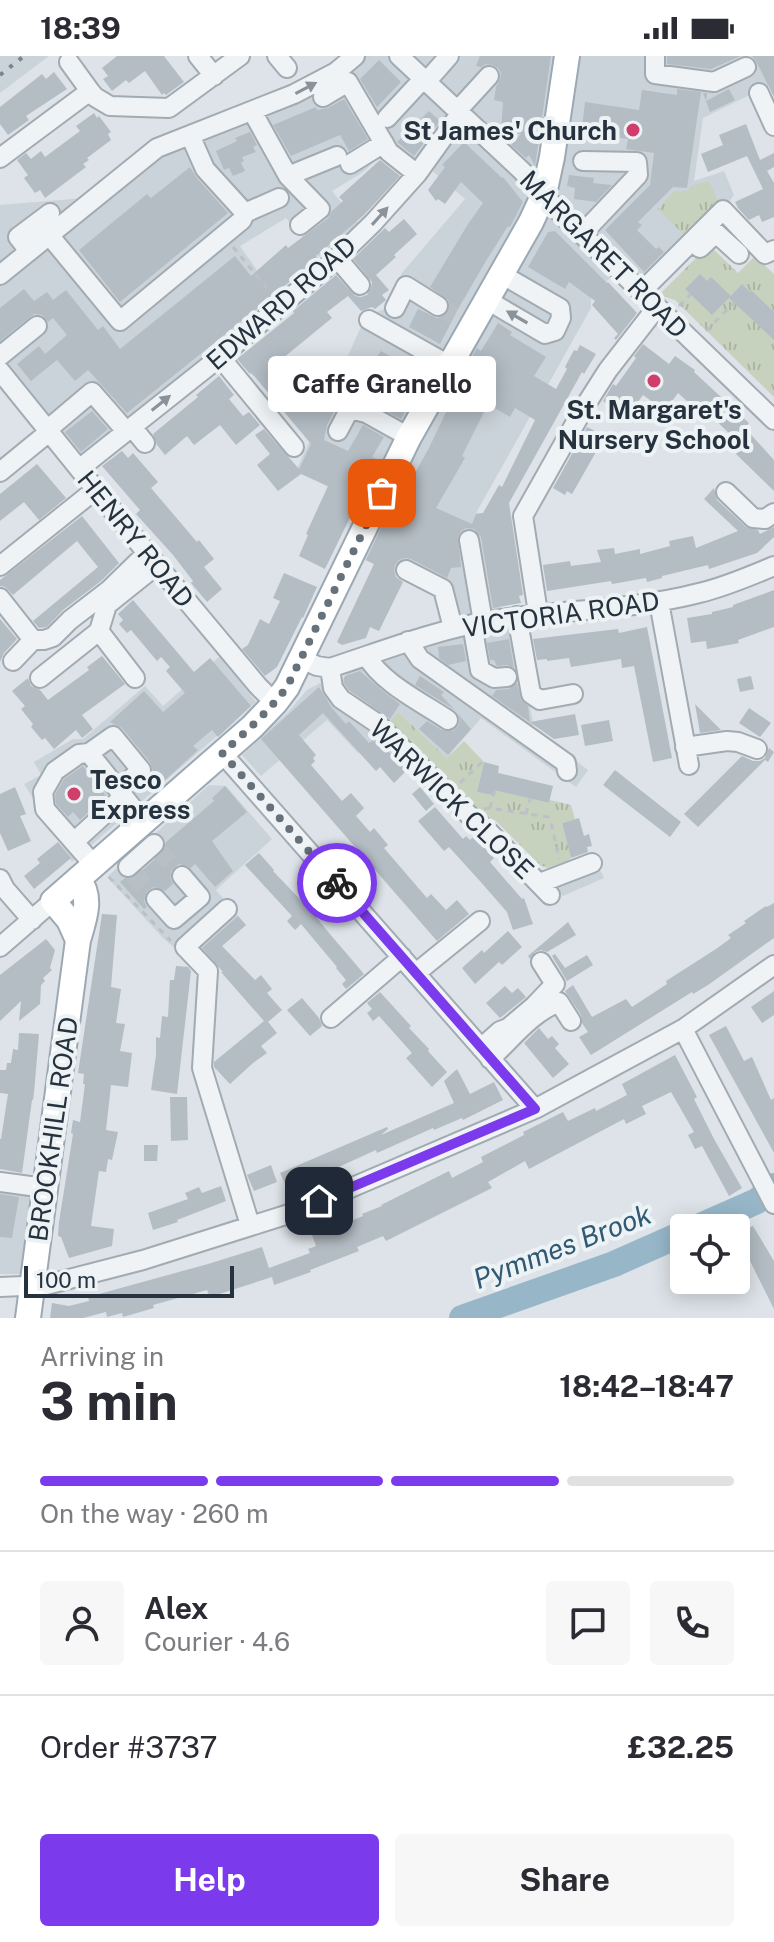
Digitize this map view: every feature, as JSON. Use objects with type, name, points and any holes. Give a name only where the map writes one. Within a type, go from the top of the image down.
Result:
[{"type":"main road","points":[[78,940],[69,920],[53,901],[109,866],[149,835],[222,753],[275,703],[287,687],[409,437],[449,365],[463,321],[487,300],[544,194],[567,56]]},
{"type":"main road","name":"BROOKHILL ROAD","points":[[28,1318],[78,940],[86,905],[85,887],[109,866]]},
{"type":"street","points":[[198,56],[214,76]]},
{"type":"street","points":[[69,62],[95,97],[110,106],[169,108],[240,56]]},
{"type":"street","points":[[323,97],[343,76],[355,56]]},
{"type":"street","name":"MARGARET ROAD","points":[[399,56],[774,420]]},
{"type":"street","points":[[387,118],[449,56]]},
{"type":"street","points":[[655,56],[655,74],[714,82],[746,67]]},
{"type":"street","points":[[0,275],[157,148],[343,76]]},
{"type":"street","points":[[343,76],[389,152],[417,174]]},
{"type":"street","name":"EDWARD ROAD","points":[[79,469],[220,357],[337,258],[417,174],[458,112],[489,76]]},
{"type":"street","points":[[1,154],[90,91]]},
{"type":"street","points":[[759,93],[774,126]]},
{"type":"street","points":[[252,111],[288,176],[320,209],[300,225]]},
{"type":"street","points":[[190,135],[205,169],[245,213]]},
{"type":"street","points":[[288,176],[344,160],[384,143]]},
{"type":"street","points":[[582,234],[638,175],[637,162],[583,161]]},
{"type":"street","points":[[49,235],[120,321],[242,220],[245,213],[279,198]]},
{"type":"street","points":[[538,613],[523,516],[649,299],[723,210],[765,254],[774,250]]},
{"type":"street","points":[[29,251],[18,237],[50,213]]},
{"type":"street","points":[[649,299],[716,233],[739,254]]},
{"type":"street","points":[[337,258],[360,285]]},
{"type":"street","points":[[487,300],[545,334],[555,331],[561,318],[560,308],[501,274]]},
{"type":"street","points":[[395,308],[406,286],[438,306]]},
{"type":"street","points":[[369,320],[449,365]]},
{"type":"street","points":[[0,356],[37,326]]},
{"type":"street","points":[[220,357],[294,447]]},
{"type":"street","name":"HENRY ROAD","points":[[0,371],[152,559],[275,703]]},
{"type":"street","points":[[0,472],[92,392],[145,443]]},
{"type":"street","points":[[338,431],[347,414],[354,410],[366,413],[409,437]]},
{"type":"street","points":[[0,566],[95,490]]},
{"type":"street","points":[[726,492],[753,518],[765,519],[774,513]]},
{"type":"street","points":[[469,540],[480,670],[494,678],[507,677]]},
{"type":"street","points":[[40,678],[99,631],[107,605],[152,559]]},
{"type":"street","points":[[13,661],[33,640],[53,637],[152,559]]},
{"type":"street","name":"VICTORIA ROAD","points":[[330,668],[453,628],[538,613],[659,602],[701,593],[774,566]]},
{"type":"street","points":[[406,570],[443,589],[453,628]]},
{"type":"street","points":[[0,598],[33,640]]},
{"type":"street","points":[[659,602],[687,756],[727,741],[736,734],[757,749]]},
{"type":"street","points":[[517,616],[531,694],[540,700],[573,694]]},
{"type":"street","points":[[99,631],[135,678]]},
{"type":"street","points":[[408,641],[420,659],[566,763],[567,771]]},
{"type":"street","points":[[367,656],[372,666],[397,686],[448,720]]},
{"type":"street","points":[[302,659],[330,668]]},
{"type":"street","name":"WARWICK CLOSE","points":[[330,668],[333,688],[341,699],[378,724],[545,889],[563,873]]},
{"type":"street","points":[[75,841],[141,770],[113,736],[55,771],[43,792],[45,809],[75,841],[109,866]]},
{"type":"street","points":[[89,753],[149,835]]},
{"type":"street","points":[[222,753],[535,1109]]},
{"type":"street","points":[[563,873],[592,863]]},
{"type":"street","points":[[156,899],[174,919],[200,897],[182,876]]},
{"type":"street","points":[[0,879],[32,920]]},
{"type":"street","points":[[0,947],[53,901]]},
{"type":"street","points":[[227,909],[185,947],[208,971],[202,1068],[250,1225]]},
{"type":"street","points":[[416,973],[480,921]]},
{"type":"street","points":[[331,1018],[402,957]]},
{"type":"street","points":[[485,1053],[500,1031],[534,1006],[555,984],[541,962]]},
{"type":"street","points":[[0,1287],[46,1285],[143,1260],[292,1213],[535,1109],[683,1029],[774,965]]},
{"type":"street","points":[[485,1053],[508,1043],[545,1007],[559,1002],[571,1021]]},
{"type":"street","points":[[683,1029],[774,1204]]},
{"type":"street","points":[[0,1182],[45,1188]]},
{"type":"path","points":[[223,236],[281,305]]},
{"type":"path","points":[[694,342],[734,303]]},
{"type":"path","points":[[449,795],[483,761]]},
{"type":"path","points":[[490,808],[495,789]]},
{"type":"path","points":[[526,815],[530,799]]},
{"type":"path","points":[[471,817],[490,808],[549,819],[563,873]]},
{"type":"path","points":[[109,866],[118,884],[166,938],[185,947]]},
{"type":"shaded area","points":[[0,56],[49,56],[0,93]]},
{"type":"shaded area","points":[[355,56],[774,56],[774,83],[703,118],[694,181],[724,171],[734,195],[723,210],[640,292],[618,269],[591,299],[591,308],[476,513],[484,513],[501,608],[444,620],[438,594],[365,560],[385,515],[296,471],[365,318],[384,309],[402,273],[465,199],[423,163],[412,175],[384,152],[362,173],[332,191],[358,223],[319,257],[286,218],[240,246],[275,296],[220,356],[80,469],[0,370],[0,205],[96,197],[158,147]]},
{"type":"shaded area","points":[[515,625],[534,728],[588,770],[576,787],[481,718],[447,758],[398,712],[388,724],[347,696],[342,686],[343,678],[349,672],[440,641]]},
{"type":"shaded area","points":[[220,656],[256,702],[72,862],[24,784],[41,775],[34,762],[73,739],[83,739],[145,686],[163,706]]},
{"type":"shaded area","points":[[320,683],[339,705],[379,734],[358,753],[327,720],[261,776],[242,755],[307,690]]},
{"type":"shaded area","points":[[209,785],[226,786],[272,839],[216,890],[246,925],[197,968],[162,937],[107,877]]},
{"type":"shaded area","points":[[593,856],[604,878],[563,896],[542,874]]},
{"type":"shaded area","points":[[0,1189],[31,1193],[21,1274],[0,1274]]},
{"type":"green space","points":[[709,181],[718,201],[683,234],[658,209],[674,191],[687,191],[691,186]]},
{"type":"green space","points":[[709,245],[738,273],[755,256],[774,274],[774,397],[675,300],[659,295]]},
{"type":"green space","points":[[398,712],[447,758],[464,741],[484,762],[477,792],[492,795],[494,788],[548,803],[550,800],[571,805],[575,819],[562,823],[571,858],[547,868],[540,865],[495,820],[482,816],[388,724]]},
{"type":"building","points":[[117,56],[164,56],[184,82],[162,95],[145,71],[112,91],[103,79],[108,76],[102,68]]},
{"type":"building","points":[[480,56],[551,56],[535,166],[529,155],[526,158],[511,145],[521,134],[501,132],[503,102],[494,100],[501,73],[492,65],[476,66]]},
{"type":"building","points":[[667,56],[741,56],[711,69],[667,64]]},
{"type":"building","points":[[752,56],[774,56],[774,97],[756,61]]},
{"type":"building","points":[[379,60],[401,82],[377,107],[360,79]]},
{"type":"building","points":[[54,72],[67,89],[26,116],[29,120],[8,135],[0,124],[0,107],[42,74],[46,79]]},
{"type":"building","points":[[677,89],[701,92],[687,188],[673,187],[638,222],[642,225],[637,230],[656,249],[659,247],[664,252],[644,272],[605,230],[650,185],[654,153],[626,149],[628,139],[581,136],[585,102],[639,110],[642,90],[677,95]]},
{"type":"building","points":[[729,89],[735,100],[710,112],[703,93],[707,93],[706,101]]},
{"type":"building","points":[[344,99],[368,139],[349,151],[340,135],[291,156],[273,125],[316,107],[317,110],[328,108]]},
{"type":"building","points":[[429,111],[440,121],[414,156],[397,142]]},
{"type":"building","points":[[94,113],[111,132],[108,134],[111,140],[87,158],[89,160],[83,164],[86,167],[45,198],[40,190],[35,193],[24,178],[28,175],[17,160],[26,153],[31,159],[41,151],[45,157],[80,131],[76,126]]},
{"type":"building","points":[[746,124],[760,160],[774,153],[774,167],[767,171],[774,183],[774,217],[762,222],[759,215],[749,220],[735,202],[763,189],[747,156],[708,172],[701,154],[723,145],[719,135]]},
{"type":"building","points":[[250,132],[257,145],[253,147],[256,152],[242,157],[245,171],[233,176],[229,168],[224,170],[216,151]]},
{"type":"building","points":[[464,142],[503,177],[523,202],[440,344],[409,327],[418,309],[437,318],[448,312],[448,300],[430,287],[483,203],[461,182],[445,204],[438,199],[436,201],[428,190],[445,167],[442,165]]},
{"type":"building","points":[[380,160],[400,176],[364,215],[275,294],[127,413],[88,370],[75,381],[57,360],[31,381],[17,364],[39,346],[45,354],[67,335],[53,318],[48,322],[42,315],[34,314],[0,341],[0,308],[24,289],[34,301],[47,292],[53,300],[66,290],[98,330],[103,326],[120,349],[235,256],[251,276],[286,245],[288,248],[328,218],[343,201],[339,197]]},
{"type":"building","points":[[190,167],[228,213],[120,302],[79,250],[147,194],[151,198]]},
{"type":"building","points":[[569,175],[594,178],[593,183],[612,185],[596,202],[574,199],[575,188],[567,186]]},
{"type":"building","points":[[404,219],[417,234],[376,275],[389,290],[382,295],[386,300],[375,309],[372,307],[361,311],[348,296],[327,312],[332,318],[272,367],[288,386],[297,379],[312,397],[315,394],[326,407],[334,392],[347,398],[336,408],[327,425],[324,440],[348,451],[363,425],[384,437],[372,457],[378,460],[325,569],[299,556],[328,486],[301,474],[278,491],[257,465],[270,454],[255,435],[264,429],[299,469],[311,444],[237,359],[336,275],[355,296],[367,295],[372,282],[353,259],[385,228],[389,232]]},
{"type":"building","points":[[555,231],[637,313],[616,340],[614,338],[618,334],[592,305],[595,301],[569,282],[565,289],[528,267],[548,232]]},
{"type":"building","points":[[700,274],[707,281],[711,277],[731,296],[742,284],[751,290],[774,312],[774,340],[729,298],[712,315],[685,289]]},
{"type":"building","points":[[498,323],[512,332],[510,335],[546,357],[534,376],[556,389],[574,350],[577,351],[580,345],[596,354],[584,374],[582,372],[509,503],[523,595],[519,596],[521,603],[493,608],[481,537],[474,529],[466,528],[458,537],[461,567],[451,568],[447,578],[411,559],[399,560],[394,571],[403,582],[379,631],[370,627],[366,638],[342,645],[337,642],[374,564],[366,560],[383,524],[411,468],[416,471],[466,378],[461,376],[477,348],[481,351]],"holes":[[[488,404],[510,417],[515,408],[535,420],[502,487],[499,485],[483,513],[476,514],[472,524],[436,508],[465,458],[462,456]]]},
{"type":"building","points":[[643,344],[669,364],[675,356],[695,370],[749,423],[745,428],[774,460],[774,491],[736,454],[739,450],[733,444],[736,440],[701,406],[697,410],[678,393],[665,411],[643,395],[626,418],[603,401]]},
{"type":"building","points":[[381,351],[424,376],[401,419],[365,400],[381,375],[369,368]]},
{"type":"building","points":[[219,376],[234,395],[229,399],[243,416],[249,412],[260,425],[236,445],[220,425],[194,445],[187,436],[165,455],[153,434]]},
{"type":"building","points":[[92,411],[108,429],[81,452],[65,432]]},
{"type":"building","points":[[587,427],[599,433],[590,449],[596,452],[572,494],[567,491],[565,495],[553,488]]},
{"type":"building","points":[[122,451],[128,458],[133,453],[158,482],[151,488],[214,559],[204,567],[222,589],[207,602],[173,555],[136,514],[140,510],[102,466]]},
{"type":"building","points":[[37,464],[66,498],[39,520],[24,502],[0,521],[0,494]]},
{"type":"building","points":[[714,488],[717,500],[746,527],[758,530],[760,534],[774,527],[774,537],[757,553],[709,569],[708,565],[647,582],[646,578],[612,584],[611,581],[547,591],[543,565],[570,561],[571,566],[601,562],[597,550],[614,548],[615,554],[640,549],[640,554],[670,546],[669,541],[693,536],[696,548],[738,531],[704,499]]},
{"type":"building","points":[[82,516],[119,563],[47,627],[39,628],[33,621],[98,567],[77,541],[13,595],[0,586],[0,580]]},
{"type":"building","points":[[284,573],[317,587],[277,667],[265,676],[242,649],[248,645],[260,619],[269,624],[280,601],[273,598]]},
{"type":"building","points":[[774,590],[774,627],[738,640],[739,643],[707,649],[706,641],[691,643],[687,618],[712,614]]},
{"type":"building","points":[[133,600],[194,672],[210,658],[251,706],[218,737],[212,730],[193,746],[198,750],[162,783],[150,762],[122,728],[110,722],[144,691],[163,712],[185,693],[166,671],[170,667],[161,657],[157,661],[131,630],[127,633],[119,624],[123,620],[118,614]]},
{"type":"building","points":[[0,619],[17,639],[0,662]]},
{"type":"building","points":[[647,627],[672,758],[653,762],[634,666],[622,668],[621,659],[571,667],[569,658],[537,660],[533,639],[618,629],[619,633]]},
{"type":"building","points":[[509,639],[514,668],[497,666],[494,660],[490,660],[487,643]]},
{"type":"building","points":[[463,644],[466,661],[448,665],[439,658],[438,647]]},
{"type":"building","points":[[102,656],[125,684],[82,715],[93,729],[82,738],[76,730],[54,749],[31,727],[33,724],[21,709],[25,706],[12,691],[28,678],[31,686],[40,690],[48,700],[89,670],[87,667]]},
{"type":"building","points":[[360,671],[400,704],[390,719],[349,690],[344,683],[345,676]]},
{"type":"building","points":[[420,676],[444,692],[441,695],[455,710],[415,685]]},
{"type":"building","points":[[751,676],[754,689],[740,692],[737,679]]},
{"type":"building","points":[[517,683],[521,700],[528,706],[530,722],[575,714],[579,735],[554,739],[492,696],[496,690],[509,689]]},
{"type":"building","points":[[319,687],[346,724],[349,721],[369,743],[375,738],[407,770],[394,783],[380,767],[376,771],[323,713],[299,735],[316,755],[311,765],[342,801],[351,793],[364,808],[356,816],[370,832],[374,828],[388,845],[384,848],[427,898],[431,894],[446,910],[457,900],[469,914],[437,941],[261,739]]},
{"type":"building","points":[[695,704],[721,730],[700,733]]},
{"type":"building","points":[[749,708],[771,723],[760,737],[739,723]]},
{"type":"building","points":[[458,714],[471,729],[448,755],[419,729],[427,721],[442,730],[453,731],[460,720]]},
{"type":"building","points":[[609,720],[613,741],[585,746],[581,725]]},
{"type":"building","points":[[769,748],[774,752],[768,762],[765,760],[698,827],[684,814],[742,756],[760,761],[765,758]]},
{"type":"building","points":[[484,762],[499,766],[498,773],[553,786],[549,803],[494,790],[492,795],[477,792]]},
{"type":"building","name":"Tesco Express","points":[[83,766],[106,796],[80,820],[73,812],[68,817],[56,804],[55,795],[64,779]]},
{"type":"building","points":[[615,770],[681,822],[670,837],[603,785]]},
{"type":"building","points":[[225,786],[247,812],[212,841],[233,871],[215,887],[195,864],[191,868],[179,864],[171,871],[173,884],[165,891],[154,887],[147,891],[144,901],[147,907],[144,909],[120,882],[136,876],[162,853],[166,842],[214,801],[212,798]]},
{"type":"building","points":[[15,787],[26,814],[20,816],[31,841],[8,851],[0,833],[0,794]]},
{"type":"building","points":[[420,787],[434,804],[426,811],[412,794]]},
{"type":"building","points":[[435,807],[463,839],[466,836],[470,840],[474,836],[494,858],[490,862],[524,898],[533,924],[513,930],[507,912],[449,847],[444,851],[418,821]]},
{"type":"building","points":[[579,818],[584,836],[589,834],[592,846],[587,847],[588,852],[571,858],[562,823]]},
{"type":"building","points":[[58,842],[71,858],[34,889],[24,876],[40,863],[37,859]]},
{"type":"building","points":[[259,853],[364,974],[346,989],[342,984],[346,980],[337,967],[301,924],[295,930],[287,921],[292,916],[245,865]]},
{"type":"building","points":[[774,903],[774,938],[708,985],[591,1055],[579,1037],[588,1032],[565,991],[573,985],[592,1017],[626,999],[632,1007],[731,938],[728,935],[746,923],[744,921]]},
{"type":"building","points":[[102,914],[117,915],[111,987],[121,989],[116,1023],[125,1024],[120,1051],[132,1053],[128,1087],[111,1085],[106,1130],[118,1132],[112,1160],[108,1159],[106,1172],[99,1171],[91,1226],[114,1229],[112,1246],[69,1258],[58,1236],[59,1222],[73,1120],[80,1122],[85,1084],[84,1074],[78,1073]]},
{"type":"building","points":[[238,916],[246,925],[222,946],[255,980],[261,975],[272,989],[267,993],[282,1010],[268,1022],[277,1033],[261,1046],[267,1053],[230,1084],[214,1067],[214,1062],[264,1021],[202,948]]},
{"type":"building","points":[[568,922],[576,935],[547,952],[535,952],[530,959],[528,956]]},
{"type":"building","points":[[508,931],[522,947],[502,965],[499,962],[475,984],[462,968]]},
{"type":"building","points":[[46,939],[55,950],[52,970],[43,978],[45,981],[41,985],[40,1004],[19,1021],[21,1001],[0,1021],[0,975]]},
{"type":"building","points":[[555,954],[565,968],[587,955],[593,965],[567,981],[552,956]]},
{"type":"building","points":[[176,966],[188,967],[191,971],[177,1094],[151,1090],[156,1037],[160,1038],[162,1016],[168,1017],[170,980],[174,980]]},
{"type":"building","points":[[505,986],[512,993],[518,988],[526,997],[500,1018],[486,1003]]},
{"type":"building","points":[[774,991],[774,1015],[762,1023],[751,1007]]},
{"type":"building","points":[[380,992],[447,1072],[432,1087],[406,1058],[412,1053],[379,1016],[373,1021],[367,1013],[372,1009],[367,1003]]},
{"type":"building","points":[[302,998],[322,1026],[310,1036],[287,1010]]},
{"type":"building","points":[[726,1026],[744,1061],[752,1057],[771,1100],[774,1098],[774,1153],[709,1035]]},
{"type":"building","points":[[539,1028],[548,1039],[552,1036],[559,1044],[555,1048],[569,1064],[553,1078],[524,1043]]},
{"type":"building","points":[[19,1033],[39,1034],[22,1173],[0,1169],[0,1139],[8,1094],[0,1093],[0,1070],[6,1070],[7,1063],[11,1063],[13,1049],[18,1050]]},
{"type":"building","points":[[675,1055],[714,1139],[742,1188],[729,1196],[702,1146],[695,1149],[688,1135],[694,1132],[671,1092],[642,1106],[646,1114],[626,1124],[624,1119],[529,1169],[525,1161],[488,1182],[492,1188],[386,1241],[383,1236],[357,1247],[359,1251],[311,1272],[274,1285],[272,1277],[210,1297],[207,1290],[123,1317],[122,1313],[107,1317],[106,1312],[83,1318],[50,1318],[52,1303],[69,1306],[89,1301],[88,1297],[262,1247],[269,1268],[310,1253],[308,1249],[316,1246],[312,1235],[363,1216],[449,1171],[452,1178],[483,1162],[481,1157],[524,1135],[523,1132],[563,1112],[568,1121],[595,1108],[596,1111],[627,1095],[622,1084]]},
{"type":"building","points":[[457,1069],[470,1094],[494,1082],[503,1100],[463,1120],[433,1128],[377,1153],[376,1150],[288,1190],[280,1173],[387,1127],[381,1135],[454,1103],[444,1081]]},
{"type":"building","points":[[170,1097],[187,1097],[188,1140],[171,1141]]},
{"type":"building","points":[[144,1145],[158,1145],[157,1161],[144,1161]]},
{"type":"building","points":[[271,1165],[277,1182],[254,1191],[247,1175]]},
{"type":"building","points":[[221,1186],[226,1201],[153,1230],[148,1213],[188,1199],[185,1193],[199,1187],[202,1193]]},
{"type":"building","points":[[0,1194],[19,1197],[12,1238],[0,1237]]},
{"type":"building","points":[[753,1226],[774,1261],[774,1309],[750,1261],[750,1227]]},
{"type":"waterway","name":"Pymmes Brook","points":[[728,1214],[757,1201],[774,1186]]},
{"type":"waterway","name":"Pymmes Brook","points":[[462,1318],[614,1264],[670,1239]]},
{"type":"tunnel","points":[[438,306],[455,316]]},
{"type":"tunnel","points":[[158,849],[182,876]]},
{"type":"tunnel","points":[[132,872],[156,899]]},
{"type":"railway","points":[[0,75],[24,56]]},
{"type":"way so far","points":[[337,883],[222,753],[252,727],[287,687],[382,493]]},
{"type":"place","name":"St James' Church","points":[[633,130]]},
{"type":"place","name":"St. Margaret's Nursery School","points":[[654,381]]},
{"type":"place","name":"Caffe Granello","points":[[382,493]]},
{"type":"place","name":"Tesco Express","points":[[74,794]]},
{"type":"route","points":[[319,1201],[535,1109],[337,883]]}]
